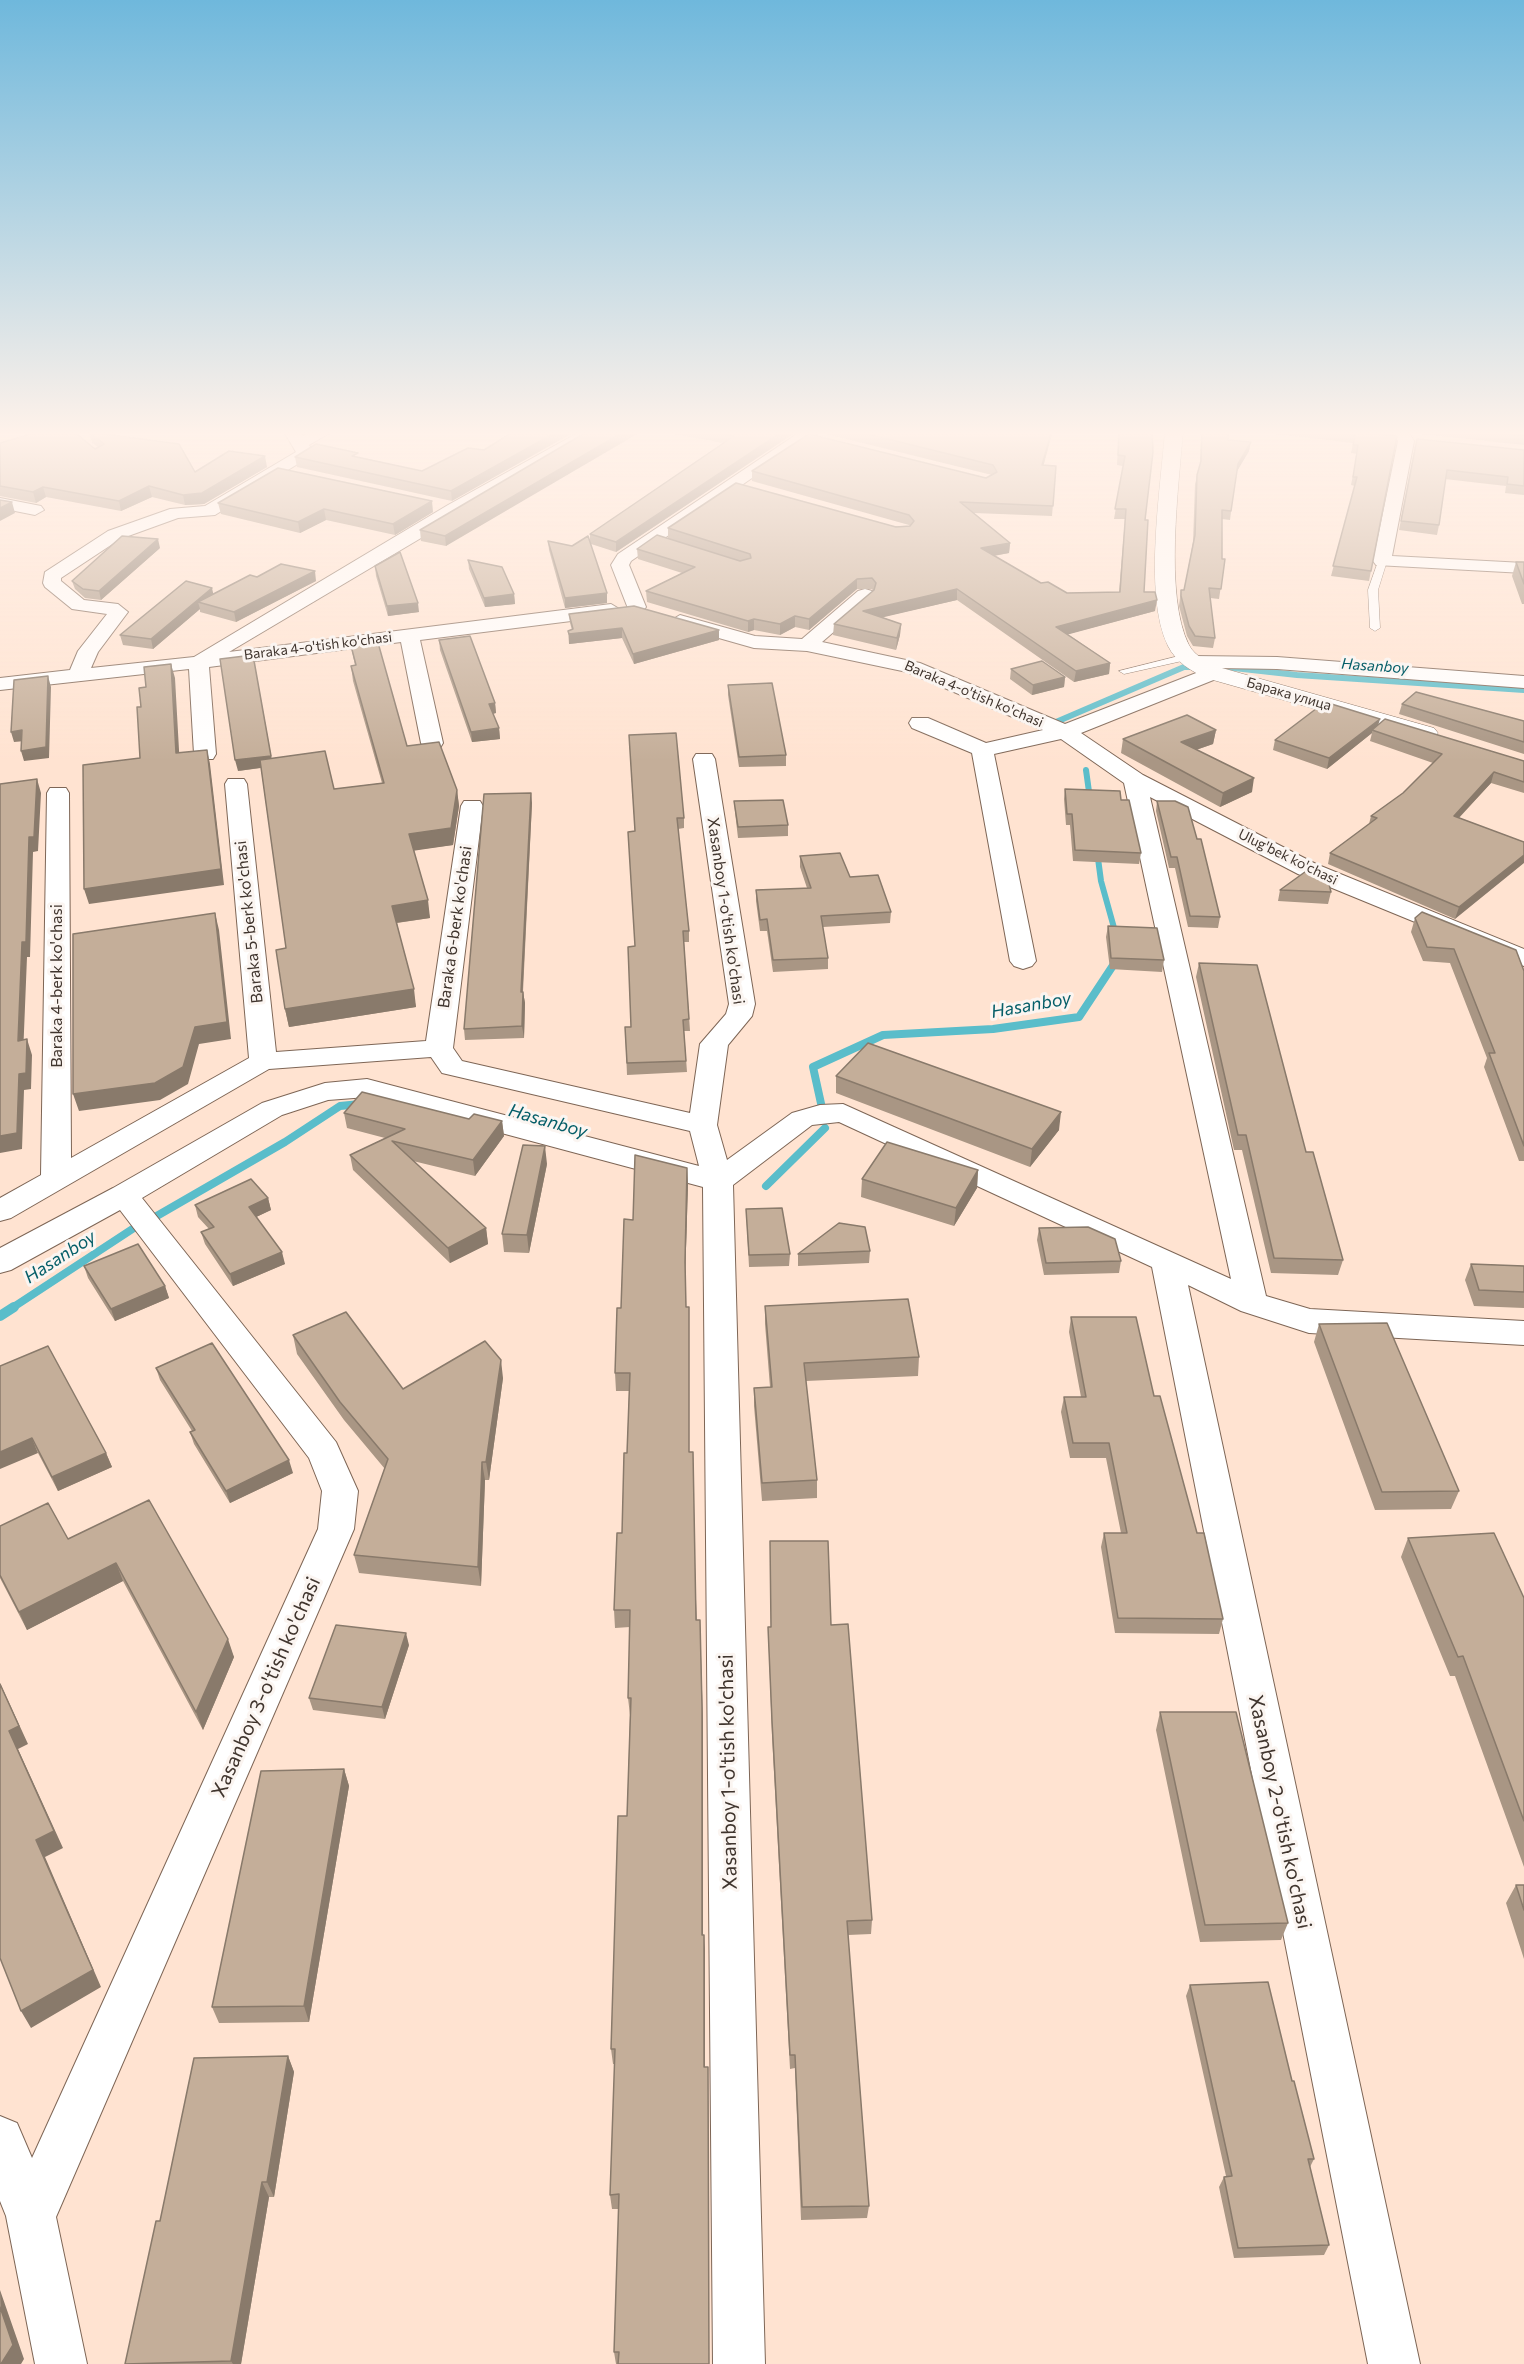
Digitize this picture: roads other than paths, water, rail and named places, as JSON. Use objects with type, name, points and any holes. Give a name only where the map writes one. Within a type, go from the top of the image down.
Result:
[{"type":"main road","points":[[1169,540],[1166,603],[1174,636],[1201,666]]},
{"type":"main road","name":"Барака улица","points":[[1201,666],[1447,740]]},
{"type":"street","points":[[78,675],[88,651],[118,612],[111,608],[79,605],[52,583],[52,576],[106,540]]},
{"type":"street","points":[[205,754],[200,662],[402,540]]},
{"type":"street","points":[[636,607],[620,565],[624,558],[657,540]]},
{"type":"street","points":[[1386,540],[1382,561],[1524,568]]},
{"type":"street","points":[[807,645],[865,594]]},
{"type":"street","name":"Baraka 4-o'tish ko'chasi","points":[[0,684],[200,662],[636,607],[754,642],[807,645],[913,667],[1065,732]]},
{"type":"street","points":[[409,634],[432,743]]},
{"type":"street","points":[[982,750],[1065,732],[1201,666],[1277,663],[1524,682]]},
{"type":"street","points":[[920,723],[972,743],[982,750],[1023,961]]},
{"type":"street","name":"Ulug'bek ko'chasi","points":[[1065,732],[1135,780],[1307,869],[1522,961]]},
{"type":"street","name":"Xasanboy 1-o'tish ko'chasi","points":[[704,759],[742,1004],[739,1016],[714,1044],[703,1125],[718,1181],[739,2364]]},
{"type":"street","points":[[1135,780],[1252,1303]]},
{"type":"street","name":"Baraka 5-berk ko'chasi","points":[[236,784],[263,1060]]},
{"type":"street","name":"Baraka 4-berk ko'chasi","points":[[56,1178],[58,793]]},
{"type":"street","name":"Baraka 6-berk ko'chasi","points":[[439,1048],[472,806]]},
{"type":"street","points":[[0,1211],[263,1060],[439,1048],[452,1067],[703,1125]]},
{"type":"street","points":[[237,1075],[272,1109]]},
{"type":"street","points":[[0,1262],[124,1195],[272,1109],[325,1092],[367,1088],[718,1181],[802,1119],[820,1114],[843,1113],[1167,1261],[1252,1303],[1309,1320],[1524,1333]]},
{"type":"street","name":"Xasanboy 3-o'tish ko'chasi","points":[[31,2216],[336,1529],[340,1491],[324,1452],[124,1195]]},
{"type":"street","name":"Xasanboy 2-o'tish ko'chasi","points":[[1167,1261],[1394,2364]]},
{"type":"street","points":[[0,2140],[31,2216],[61,2364]]},
{"type":"lane","points":[[1375,628],[1373,590],[1382,561]]},
{"type":"lane","points":[[1124,671],[1201,666]]},
{"type":"waterway","name":"Hasanboy","points":[[1056,722],[1184,667],[1197,667]]},
{"type":"waterway","name":"Hasanboy","points":[[1225,667],[1297,675],[1524,690]]},
{"type":"waterway","name":"Hasanboy","points":[[1086,770],[1090,799]]},
{"type":"waterway","name":"Hasanboy","points":[[1097,851],[1101,881],[1116,935]]},
{"type":"waterway","name":"Hasanboy","points":[[822,1108],[813,1067],[883,1035],[993,1029],[1079,1017],[1116,961]]},
{"type":"waterway","name":"Hasanboy","points":[[155,1217],[285,1142],[340,1106],[360,1104]]},
{"type":"waterway","name":"Hasanboy","points":[[766,1186],[825,1128]]},
{"type":"waterway","name":"Hasanboy","points":[[12,1308],[137,1226]]},
{"type":"waterway","name":"Hasanboy","points":[[0,1316],[14,1307]]}]
